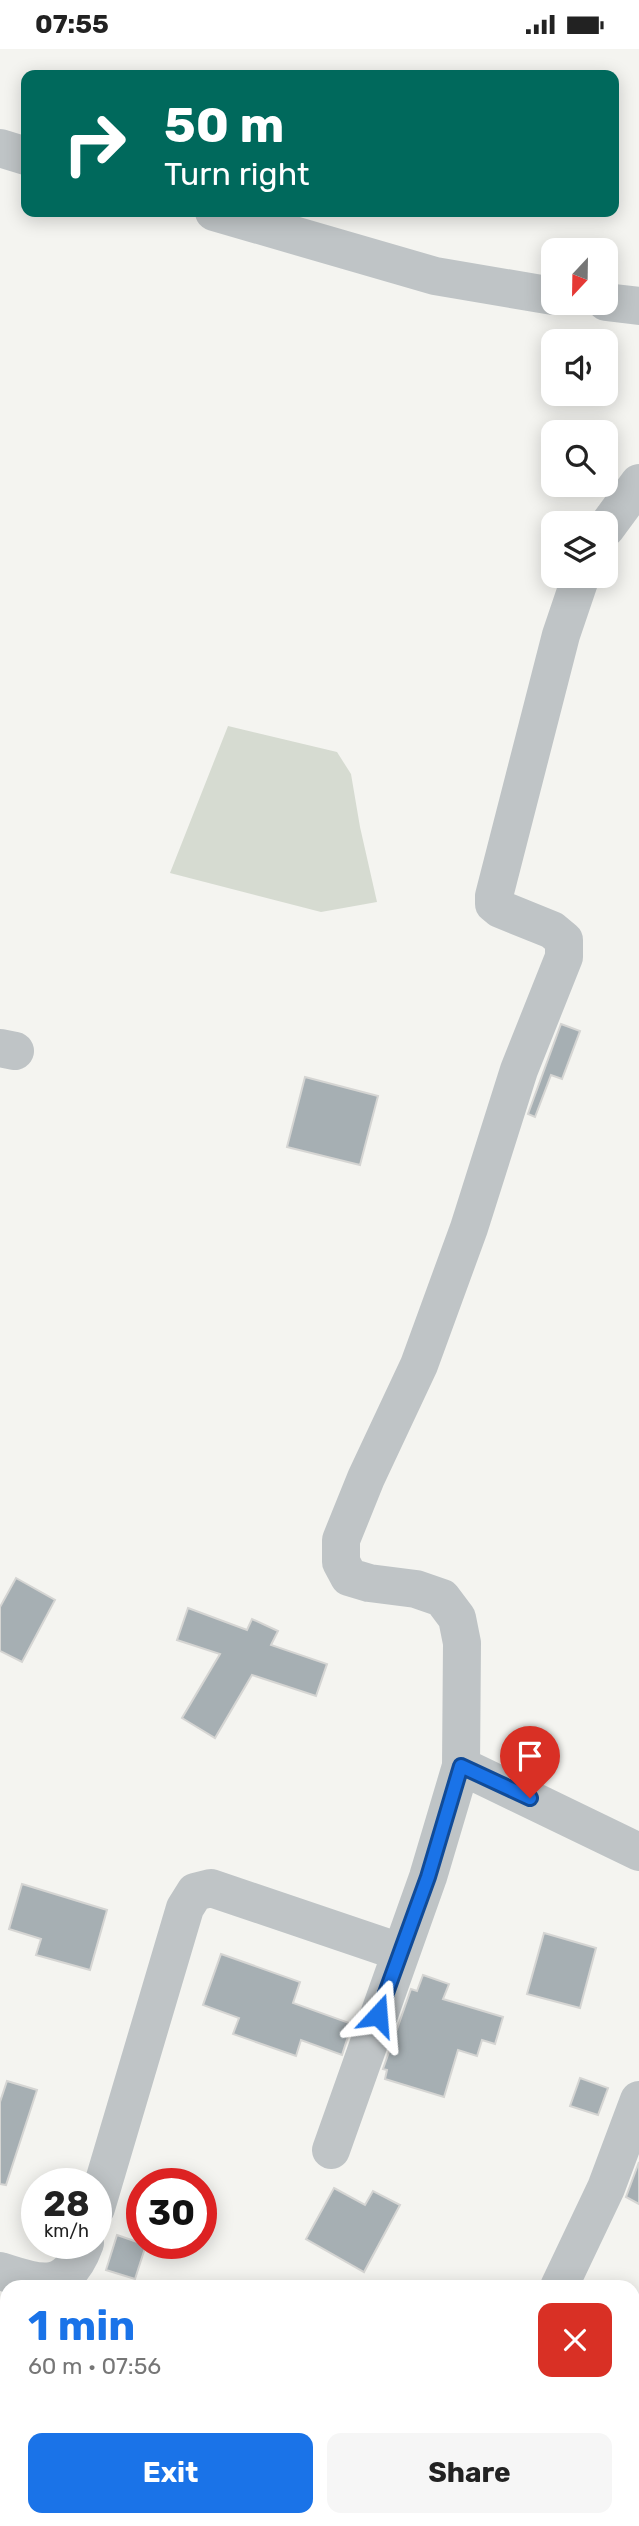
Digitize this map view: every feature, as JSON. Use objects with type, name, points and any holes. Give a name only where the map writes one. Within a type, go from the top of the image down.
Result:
[{"type":"street","points":[[0,148],[21,154]]},
{"type":"street","points":[[232,217],[435,275],[541,294]]},
{"type":"street","points":[[618,303],[639,306]]},
{"type":"street","points":[[618,512],[639,483]]},
{"type":"street","points":[[331,2150],[428,1877],[461,1766],[462,1643],[457,1618],[442,1598],[416,1589],[369,1583],[349,1577],[341,1562],[341,1540],[366,1478],[419,1365],[469,1228],[519,1070],[564,957],[564,940],[552,930],[500,909],[494,904],[494,896],[561,635],[576,588]]},
{"type":"street","points":[[461,1766],[639,1852]]},
{"type":"street","points":[[108,2168],[185,1908],[195,1892],[211,1888],[400,1952]]},
{"type":"street","points":[[562,2280],[606,2188],[639,2100]]},
{"type":"street","points":[[59,2280],[79,2259]]},
{"type":"street","points":[[0,2271],[29,2280]]},
{"type":"shaded area","points":[[228,726],[337,752],[351,774],[377,902],[321,912],[170,873]]},
{"type":"building","points":[[561,1024],[580,1031],[562,1079],[551,1075],[535,1117],[528,1114]]},
{"type":"building","points":[[305,1077],[378,1096],[360,1165],[287,1147]]},
{"type":"building","points":[[16,1578],[55,1600],[22,1662],[0,1651],[0,1607]]},
{"type":"building","points":[[188,1608],[247,1630],[252,1619],[278,1631],[271,1645],[327,1664],[316,1696],[252,1675],[215,1738],[182,1718],[220,1654],[177,1640]]},
{"type":"building","points":[[22,1884],[107,1910],[90,1970],[36,1955],[41,1939],[9,1929]]},
{"type":"building","points":[[544,1933],[596,1948],[580,2008],[527,1994]]},
{"type":"building","points":[[221,1954],[300,1982],[293,2003],[352,2024],[342,2055],[301,2040],[296,2056],[233,2034],[239,2018],[203,2005]]},
{"type":"building","points":[[423,1975],[449,1984],[443,1999],[503,2017],[495,2044],[482,2040],[477,2056],[458,2050],[444,2097],[385,2079],[387,2070],[383,2069],[411,1989],[417,1991]]},
{"type":"building","points":[[580,2078],[608,2088],[598,2115],[570,2106]]},
{"type":"building","points":[[7,2081],[37,2090],[6,2185],[0,2184],[0,2102]]},
{"type":"building","points":[[639,2162],[639,2204],[626,2197]]},
{"type":"building","points":[[334,2188],[365,2205],[373,2191],[400,2205],[364,2272],[306,2239]]},
{"type":"building","points":[[117,2235],[126,2238],[126,2259],[141,2259],[135,2279],[106,2270],[109,2259],[112,2259]]},
{"type":"route","points":[[378,2015],[428,1877],[461,1766],[530,1798]]}]
